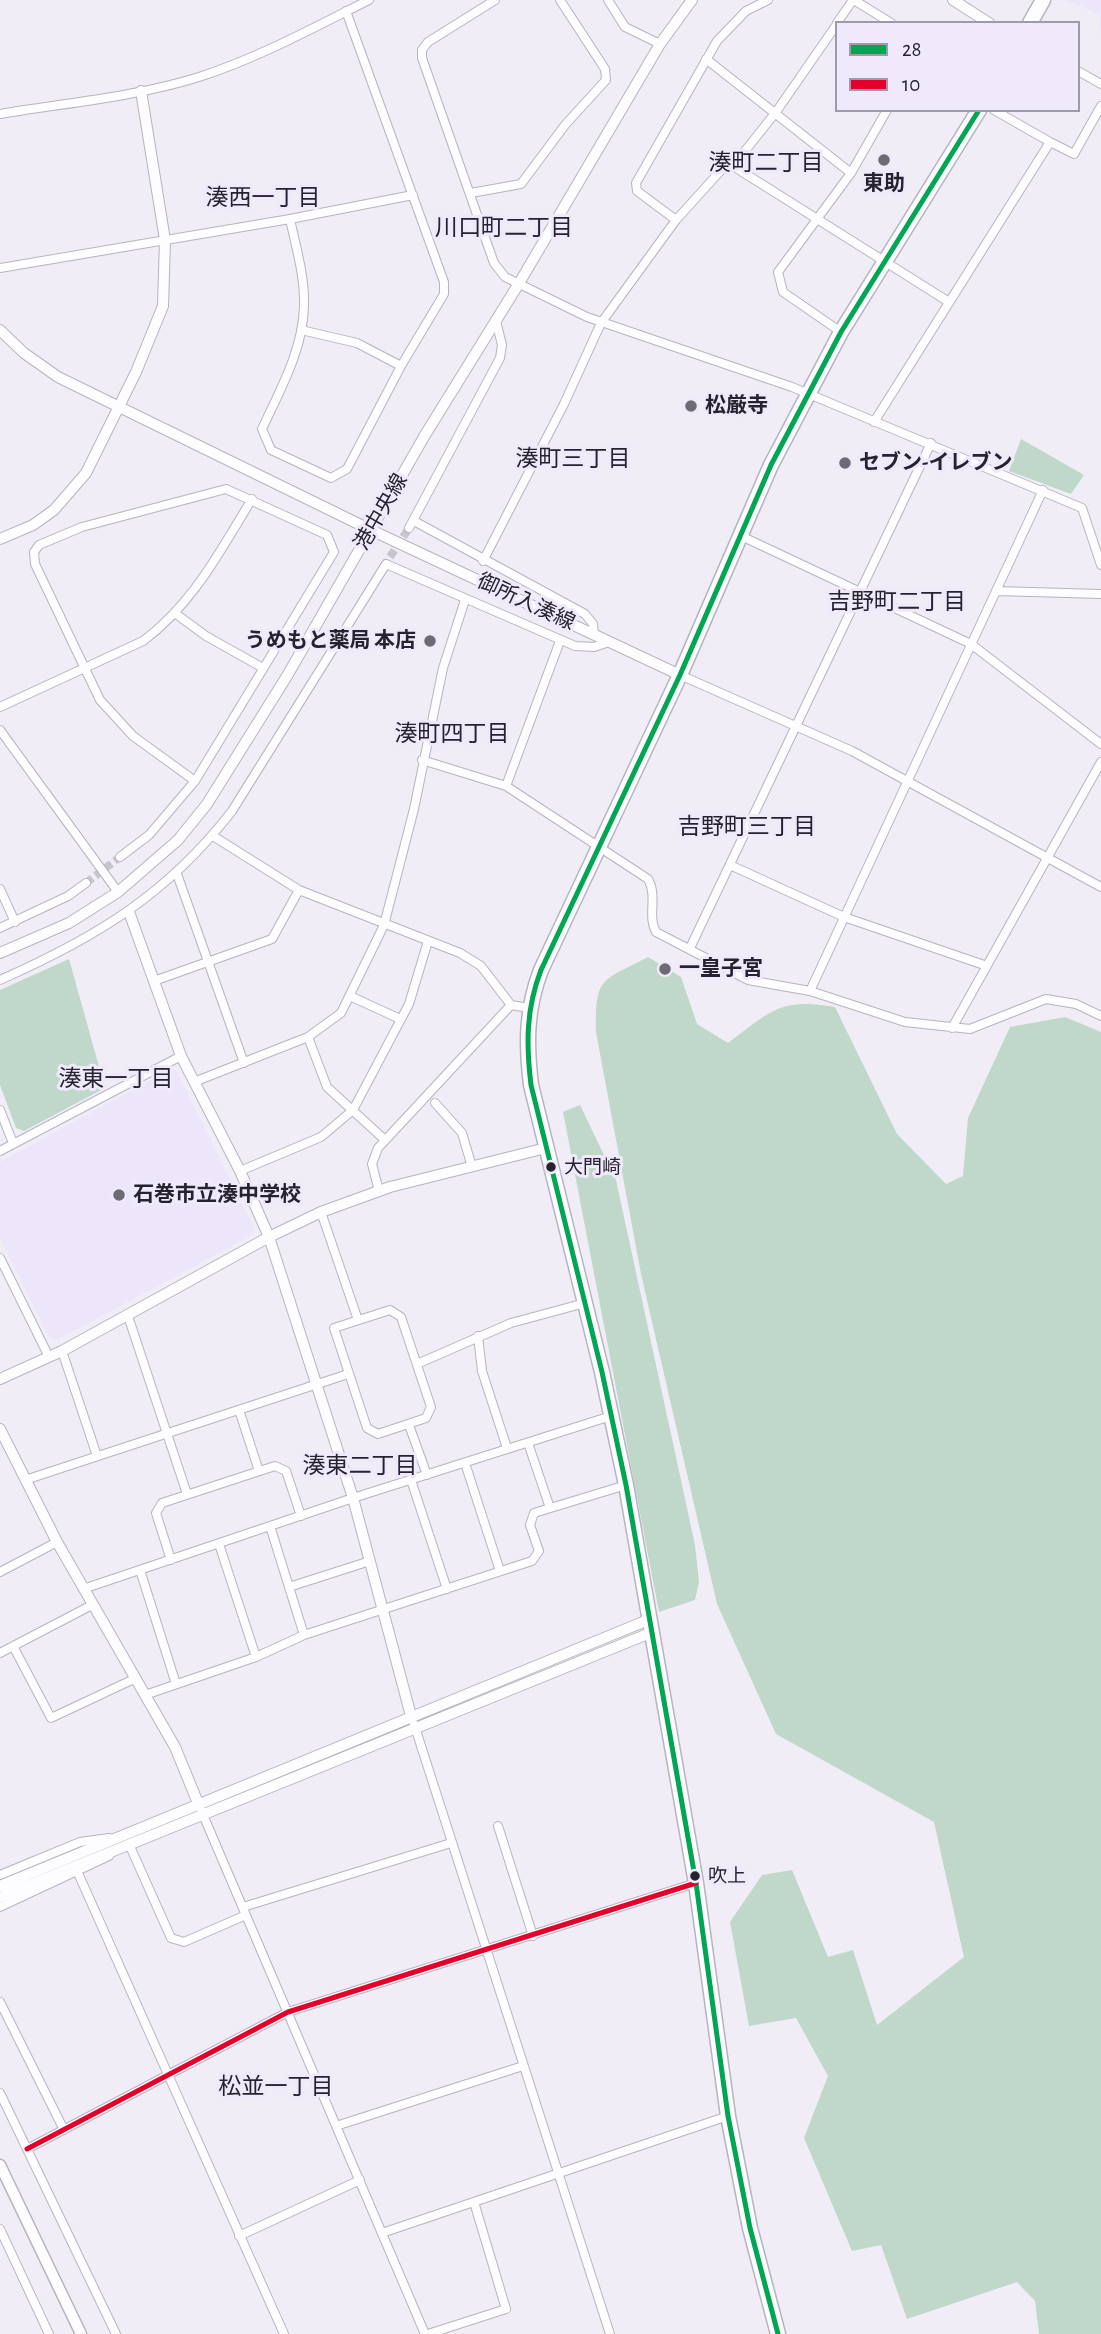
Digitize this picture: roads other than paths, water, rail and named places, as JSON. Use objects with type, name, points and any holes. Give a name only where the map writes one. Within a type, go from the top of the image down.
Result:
[{"type":"highway","points":[[1031,21],[1043,0]]},
{"type":"highway","points":[[778,2334],[750,2228],[728,2116],[696,1883],[626,1485],[585,1303],[546,1148],[526,1047],[529,1009],[541,970],[680,675],[739,535],[808,394],[841,332],[977,112]]},
{"type":"main road","points":[[0,2165],[81,2334]]},
{"type":"street","points":[[0,114],[141,91],[198,77],[252,58],[369,0]]},
{"type":"street","points":[[495,0],[428,42],[422,50],[422,58],[494,263],[505,277],[601,323],[648,336],[808,394],[1082,508],[1101,565]]},
{"type":"street","points":[[471,192],[521,184],[565,125],[606,80],[605,69],[560,0]]},
{"type":"street","points":[[608,0],[625,27],[660,44]]},
{"type":"street","name":"港中央線","points":[[0,953],[69,923],[118,892],[178,840],[207,804],[288,677],[425,435],[519,285],[660,44],[692,0]]},
{"type":"street","points":[[676,220],[637,191],[636,183],[728,26],[746,11],[768,0]]},
{"type":"street","points":[[838,21],[853,0],[888,21]]},
{"type":"street","points":[[953,0],[967,4],[987,21]]},
{"type":"street","points":[[290,219],[303,281],[301,330],[291,367],[262,429],[271,450],[331,478],[347,468],[401,366],[444,294],[444,282],[346,11]]},
{"type":"street","points":[[733,166],[776,112],[835,26]]},
{"type":"street","points":[[706,60],[851,173]]},
{"type":"street","points":[[1080,72],[1101,84]]},
{"type":"street","points":[[0,539],[33,525],[72,493],[92,463],[163,306],[165,240],[141,91]]},
{"type":"street","points":[[998,112],[1074,154],[1101,106]]},
{"type":"street","points":[[841,332],[782,292],[778,272],[851,173],[886,112]]},
{"type":"street","points":[[874,422],[1050,142]]},
{"type":"street","points":[[483,561],[564,404],[601,323],[676,220],[723,167],[733,166],[949,302]]},
{"type":"street","points":[[0,268],[290,219],[413,195]]},
{"type":"street","points":[[496,321],[502,345],[500,358],[411,525],[585,614],[593,624],[594,634]]},
{"type":"street","name":"御所入湊線","points":[[0,330],[24,353],[58,377],[371,530],[680,675]]},
{"type":"street","points":[[301,330],[357,344],[401,366]]},
{"type":"street","points":[[690,948],[858,591],[931,443]]},
{"type":"street","points":[[120,857],[149,835],[195,781],[334,552],[327,535],[226,489],[82,527],[40,545],[34,552],[35,564],[82,669],[100,700],[133,736],[195,781]]},
{"type":"street","points":[[810,991],[1042,490]]},
{"type":"street","points":[[0,707],[143,641],[176,614],[206,574],[251,499]]},
{"type":"street","points":[[739,535],[971,644],[1101,744]]},
{"type":"street","points":[[0,980],[80,943],[129,912],[177,874],[213,836],[232,811],[388,560],[465,600],[560,641],[583,648],[610,642]]},
{"type":"street","points":[[996,591],[1101,594]]},
{"type":"street","points":[[194,1082],[308,1037],[335,1020],[351,996],[384,925],[414,809],[443,668],[465,600]]},
{"type":"street","points":[[176,614],[206,636],[263,668]]},
{"type":"street","points":[[506,786],[560,641]]},
{"type":"street","points":[[680,675],[795,726],[906,780],[1101,887]]},
{"type":"street","points":[[0,730],[118,892]]},
{"type":"street","points":[[422,760],[506,786],[648,878],[655,893],[653,928],[659,935],[690,948],[748,980],[810,991],[905,1022],[952,1028],[978,1027],[1046,999],[1076,1004],[1101,1016]]},
{"type":"street","points":[[952,1028],[1101,762]]},
{"type":"street","points":[[213,836],[299,890],[460,953],[481,966],[511,1005],[529,1009]]},
{"type":"street","points":[[730,865],[844,917],[987,965]]},
{"type":"street","points":[[177,874],[244,1063]]},
{"type":"street","points":[[0,928],[68,896],[86,883]]},
{"type":"street","points":[[0,889],[15,922]]},
{"type":"street","points":[[154,981],[272,939],[299,890]]},
{"type":"street","points":[[129,912],[181,1056],[240,1171],[269,1237],[353,1498],[415,1729],[610,2334]]},
{"type":"street","points":[[240,1171],[321,1137],[353,1110],[409,1004],[428,941]]},
{"type":"street","points":[[351,996],[400,1019]]},
{"type":"street","points":[[379,1191],[372,1164],[378,1147],[511,1005]]},
{"type":"street","points":[[308,1037],[327,1087],[385,1140]]},
{"type":"street","points":[[0,1151],[181,1056]]},
{"type":"street","points":[[435,1103],[462,1133],[472,1167]]},
{"type":"street","points":[[0,1110],[13,1143]]},
{"type":"street","points":[[0,1379],[62,1351],[269,1237],[321,1212],[379,1191],[546,1148]]},
{"type":"street","points":[[321,1212],[358,1320]]},
{"type":"street","points":[[0,1258],[49,1357]]},
{"type":"street","points":[[417,1364],[511,1323],[585,1303]]},
{"type":"street","points":[[390,1310],[401,1317],[431,1407],[426,1418],[378,1434],[367,1428],[334,1328],[358,1320],[390,1310]]},
{"type":"street","points":[[128,1316],[187,1494]]},
{"type":"street","points":[[478,1336],[482,1371],[507,1448]]},
{"type":"street","points":[[62,1351],[97,1456]]},
{"type":"street","points":[[25,1479],[348,1374]]},
{"type":"street","points":[[239,1410],[259,1472]]},
{"type":"street","points":[[83,1590],[353,1498],[611,1416]]},
{"type":"street","points":[[409,1425],[427,1475]]},
{"type":"street","points":[[0,1429],[83,1590],[175,1747],[427,2334],[506,2309],[474,2202]]},
{"type":"street","points":[[528,1443],[550,1508]]},
{"type":"street","points":[[465,1464],[500,1571]]},
{"type":"street","points":[[170,1560],[156,1513],[162,1503],[187,1494],[275,1466],[286,1471],[301,1516]]},
{"type":"street","points":[[411,1480],[447,1590]]},
{"type":"street","points":[[145,1695],[256,1657],[304,1635],[532,1561],[539,1551],[530,1525],[534,1513],[626,1485]]},
{"type":"street","points":[[270,1526],[304,1635]]},
{"type":"street","points":[[0,1572],[57,1542]]},
{"type":"street","points":[[219,1544],[256,1657]]},
{"type":"street","points":[[289,1587],[370,1561]]},
{"type":"street","points":[[140,1570],[176,1684]]},
{"type":"street","points":[[0,1653],[92,1605]]},
{"type":"street","points":[[0,1886],[526,1670],[649,1627]]},
{"type":"street","points":[[0,1896],[415,1729],[649,1627]]},
{"type":"street","points":[[13,1646],[51,1718],[134,1679]]},
{"type":"street","points":[[526,1670],[530,1681]]},
{"type":"street","points":[[301,1761],[306,1773]]},
{"type":"street","points":[[498,1826],[533,1936]]},
{"type":"street","points":[[0,1875],[80,1842],[117,1837]]},
{"type":"street","points":[[124,1846],[171,1938],[184,1942],[245,1911],[451,1843]]},
{"type":"street","points":[[0,1907],[78,1872],[124,1846]]},
{"type":"street","points":[[78,1872],[284,2334]]},
{"type":"street","points":[[27,2149],[288,2012],[696,1883]]},
{"type":"street","points":[[0,2002],[64,2130]]},
{"type":"street","points":[[336,2126],[523,2066]]},
{"type":"street","points":[[0,2093],[116,2334]]},
{"type":"street","points":[[382,2233],[728,2116]]},
{"type":"street","points":[[239,2236],[360,2180]]},
{"type":"street","points":[[0,2229],[49,2334]]},
{"type":"tunnel","points":[[390,557],[409,528]]},
{"type":"tunnel","points":[[86,883],[120,857]]},
{"type":"place","name":"東助","points":[[884,160]]},
{"type":"place","name":"松厳寺","points":[[691,406]]},
{"type":"place","name":"セブン-イレブン","points":[[845,463]]},
{"type":"place","name":"うめもと薬局 本店","points":[[430,641]]},
{"type":"place","name":"一皇子宮","points":[[665,969]]},
{"type":"place","name":"大門崎","points":[[551,1167]]},
{"type":"place","name":"石巻市立湊中学校","points":[[119,1195]]},
{"type":"place","name":"吹上","points":[[695,1876]]},
{"type":"district","name":"湊町二丁目","points":[[766,163]]},
{"type":"district","name":"湊西一丁目","points":[[263,198]]},
{"type":"district","name":"川口町二丁目","points":[[504,228]]},
{"type":"district","name":"湊町三丁目","points":[[573,459]]},
{"type":"district","name":"吉野町二丁目","points":[[897,602]]},
{"type":"district","name":"湊町四丁目","points":[[452,734]]},
{"type":"district","name":"吉野町三丁目","points":[[747,827]]},
{"type":"district","name":"湊東一丁目","points":[[116,1079]]},
{"type":"district","name":"湊東二丁目","points":[[360,1466]]},
{"type":"district","name":"松並一丁目","points":[[276,2087]]}]
